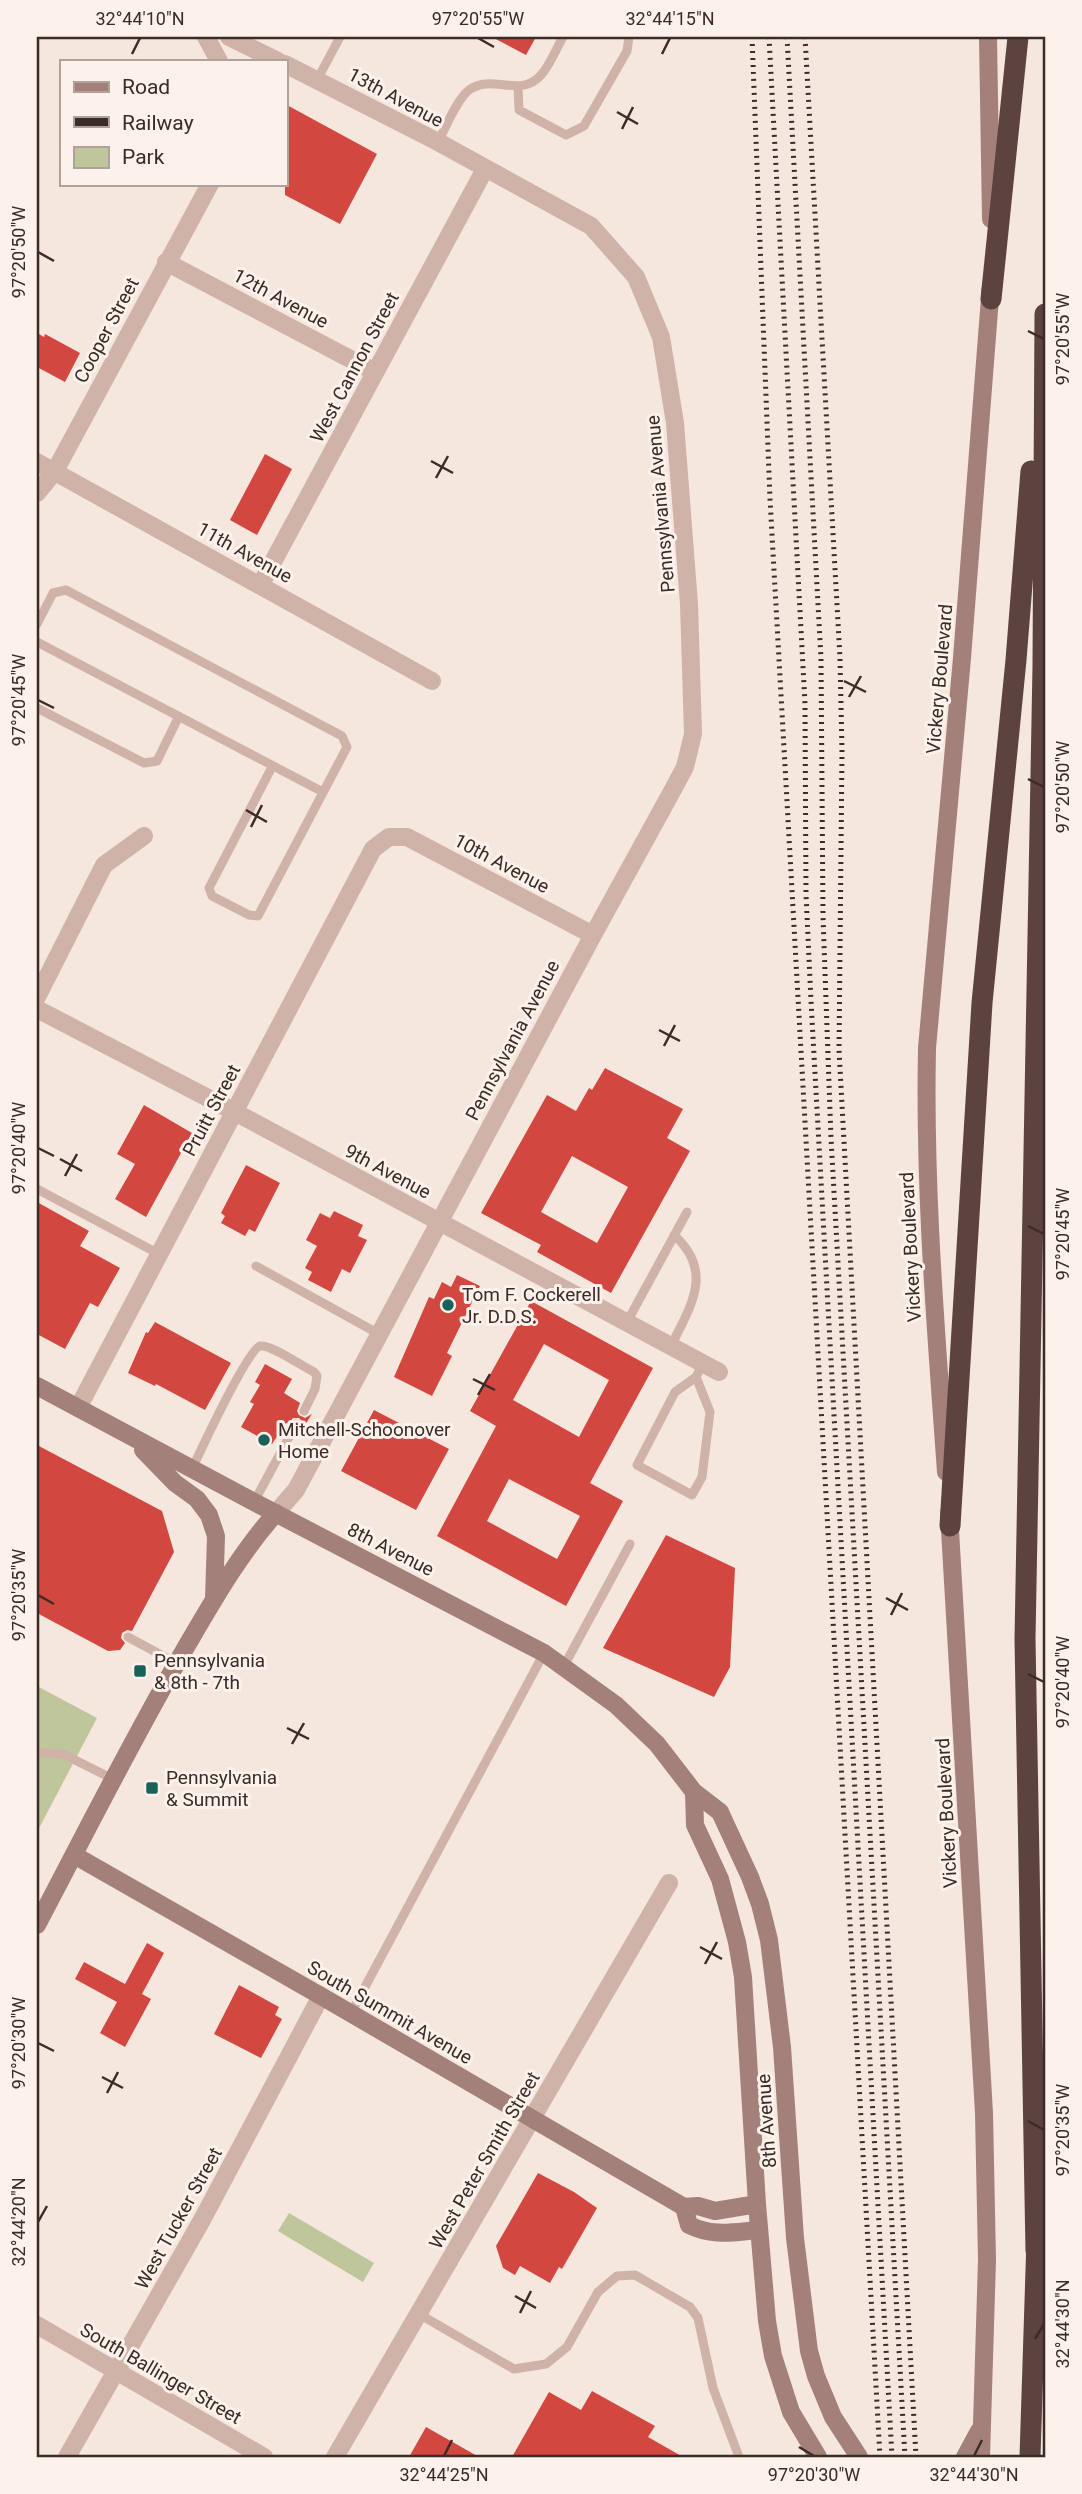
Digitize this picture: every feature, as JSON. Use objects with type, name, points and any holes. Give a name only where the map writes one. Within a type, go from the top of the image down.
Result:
[{"type":"highway","points":[[991,299],[1018,37]]},
{"type":"highway","points":[[950,1526],[982,1003],[1016,660],[1045,305]]},
{"type":"highway","points":[[1036,2251],[1025,1639],[1043,666],[1045,314]]},
{"type":"highway","points":[[1030,2457],[1045,1964]]},
{"type":"main road","name":"Vickery Boulevard","points":[[981,2457],[987,2260],[984,2113],[950,1526],[931,1270],[925,1108],[930,995],[962,657],[991,299],[988,37]]},
{"type":"main road","name":"8th Avenue","points":[[37,1386],[565,1666],[636,1723],[657,1744],[694,1792],[720,1812],[750,1877],[769,1940],[782,2047],[803,2316],[816,2376],[842,2434],[859,2457]]},
{"type":"main road","points":[[131,1437],[175,1483],[197,1499],[209,1515],[216,1536],[214,1600]]},
{"type":"main road","name":"Pennsylvania Avenue","points":[[37,1926],[176,1663],[259,1532],[276,1513]]},
{"type":"main road","name":"8th Avenue","points":[[694,1792],[695,1825],[720,1879],[737,1942],[743,1977],[759,2230],[773,2356],[791,2412],[818,2457]]},
{"type":"main road","name":"South Summit Avenue","points":[[74,1855],[684,2207],[698,2206],[716,2211],[757,2204]]},
{"type":"main road","name":"South Summit Avenue","points":[[684,2207],[689,2225],[702,2232],[711,2234],[759,2230]]},
{"type":"main road","points":[[965,2457],[982,2425]]},
{"type":"street","points":[[206,37],[218,60]]},
{"type":"street","points":[[229,37],[276,60]]},
{"type":"street","name":"13th Avenue","points":[[287,65],[485,169]]},
{"type":"street","name":"West Cannon Street","points":[[261,584],[485,169]]},
{"type":"street","name":"Pennsylvania Avenue","points":[[276,1513],[296,1490],[685,766],[693,734],[689,604],[675,422],[661,337],[636,277],[591,226],[485,169]]},
{"type":"street","name":"Cooper Street","points":[[37,493],[55,471],[209,186]]},
{"type":"street","name":"12th Avenue","points":[[166,262],[375,372]]},
{"type":"street","name":"11th Avenue","points":[[37,462],[432,681]]},
{"type":"street","points":[[37,997],[104,865],[144,836]]},
{"type":"street","name":"10th Avenue","points":[[389,837],[407,837],[593,934]]},
{"type":"street","name":"Pruitt Street","points":[[78,1408],[373,849],[389,837]]},
{"type":"street","name":"9th Avenue","points":[[37,1009],[627,1322],[671,1346],[699,1370],[719,1372]]},
{"type":"street","name":"West Peter Smith Street","points":[[335,2457],[669,1883]]},
{"type":"street","name":"West Tucker Street","points":[[67,2457],[202,2220],[321,1996]]},
{"type":"street","name":"South Ballinger Street","points":[[37,2325],[264,2457]]},
{"type":"lane","points":[[317,79],[340,37]]},
{"type":"lane","points":[[438,142],[466,93],[487,83],[519,87],[529,85],[542,75],[563,37]]},
{"type":"lane","points":[[519,87],[519,110],[566,135],[584,126],[627,51],[629,37]]},
{"type":"lane","points":[[37,624],[53,593],[66,590],[342,736],[347,747],[258,916],[249,915],[212,896],[209,888],[272,767]]},
{"type":"lane","points":[[37,642],[323,792]]},
{"type":"lane","points":[[37,708],[144,763],[157,761],[179,716]]},
{"type":"lane","points":[[37,1189],[159,1254]]},
{"type":"lane","points":[[627,1322],[687,1212]]},
{"type":"lane","points":[[671,1346],[695,1296],[697,1279],[685,1245],[674,1236]]},
{"type":"lane","points":[[256,1266],[379,1334]]},
{"type":"lane","points":[[192,1469],[243,1366],[256,1348],[269,1348],[314,1372],[317,1376],[315,1389],[304,1410]]},
{"type":"lane","points":[[699,1370],[710,1412],[702,1477],[692,1495],[637,1465],[675,1392],[699,1370]]},
{"type":"lane","points":[[254,1502],[296,1424]]},
{"type":"lane","points":[[565,1666],[630,1544]]},
{"type":"lane","points":[[128,1637],[176,1663]]},
{"type":"lane","points":[[351,2013],[544,1653]]},
{"type":"lane","points":[[37,1752],[63,1754],[113,1779]]},
{"type":"lane","points":[[419,2314],[514,2369],[527,2369],[546,2364],[567,2347],[598,2292],[617,2276],[635,2275],[690,2307],[698,2318],[713,2388],[739,2457]]},
{"type":"green space","points":[[37,1686],[97,1718],[37,1832]]},
{"type":"green space","points":[[289,2213],[374,2263],[363,2282],[278,2231]]},
{"type":"building","points":[[492,37],[536,37],[526,55]]},
{"type":"building","points":[[287,105],[377,154],[340,224],[285,195]]},
{"type":"building","points":[[37,333],[44,337],[45,334],[80,353],[65,382],[37,367]]},
{"type":"building","points":[[265,454],[292,469],[257,535],[230,520]]},
{"type":"building","points":[[605,1068],[683,1109],[667,1138],[690,1151],[611,1293],[537,1252],[541,1245],[481,1213],[547,1095],[576,1111],[589,1088],[592,1090]],"holes":[[[572,1156],[628,1187],[597,1243],[541,1212]]]},
{"type":"building","points":[[144,1105],[192,1133],[146,1217],[115,1199],[135,1164],[117,1154]]},
{"type":"building","points":[[246,1165],[280,1183],[255,1232],[249,1229],[245,1236],[221,1223],[225,1216],[221,1213]]},
{"type":"building","points":[[37,1202],[89,1231],[80,1246],[120,1268],[98,1307],[90,1303],[65,1349],[37,1334]]},
{"type":"building","points":[[334,1211],[363,1225],[358,1236],[367,1240],[350,1273],[342,1269],[331,1292],[308,1280],[312,1272],[305,1268],[317,1246],[306,1240],[320,1213],[330,1218]]},
{"type":"building","points":[[457,1275],[480,1286],[447,1353],[452,1356],[432,1396],[394,1377],[429,1297],[434,1299],[442,1282],[451,1287]]},
{"type":"building","points":[[531,1301],[653,1368],[590,1483],[623,1501],[566,1606],[437,1536],[496,1426],[470,1411]],"holes":[[[544,1344],[609,1380],[579,1437],[513,1400]],[[509,1479],[580,1516],[557,1559],[487,1521]]]},
{"type":"building","points":[[155,1322],[231,1363],[205,1410],[156,1384],[155,1386],[128,1373],[146,1332],[148,1333]]},
{"type":"building","points":[[265,1364],[292,1379],[284,1393],[300,1403],[297,1411],[299,1415],[305,1418],[312,1414],[303,1428],[299,1418],[293,1418],[286,1423],[272,1444],[241,1427],[254,1404],[250,1402],[260,1385],[255,1382]]},
{"type":"building","points":[[374,1410],[449,1449],[416,1510],[341,1471]]},
{"type":"building","points":[[37,1445],[162,1511],[174,1552],[132,1631],[122,1633],[121,1638],[125,1643],[120,1650],[108,1651],[37,1613]]},
{"type":"building","points":[[666,1535],[735,1568],[730,1667],[714,1697],[603,1648]]},
{"type":"building","points":[[147,1943],[164,1953],[142,1994],[151,1999],[125,2047],[100,2033],[117,2002],[75,1979],[84,1962],[125,1984]]},
{"type":"building","points":[[239,1985],[279,2007],[275,2015],[282,2019],[261,2058],[214,2034]]},
{"type":"building","points":[[538,2173],[597,2208],[562,2269],[559,2267],[550,2283],[520,2266],[515,2275],[503,2268],[496,2246]]},
{"type":"building","points":[[592,2391],[655,2426],[648,2437],[683,2457],[512,2457],[549,2392],[581,2410]]},
{"type":"building","points":[[426,2427],[479,2457],[409,2457]]},
{"type":"railway","points":[[752,37],[770,499],[880,2457]]},
{"type":"railway","points":[[769,37],[805,704],[806,894],[811,1001],[892,2457]]},
{"type":"railway","points":[[787,37],[821,659],[823,917],[831,1138],[905,2457]]},
{"type":"railway","points":[[805,37],[840,658],[842,751],[839,1050],[916,2457]]},
{"type":"place","name":"Tom F. Cockerell Jr. D.D.S.","points":[[448,1305]]},
{"type":"place","name":"Mitchell-Schoonover Home","points":[[264,1440]]},
{"type":"place","name":"Pennsylvania & 8th - 7th","points":[[140,1671]]},
{"type":"place","name":"Pennsylvania & Summit","points":[[152,1788]]}]
